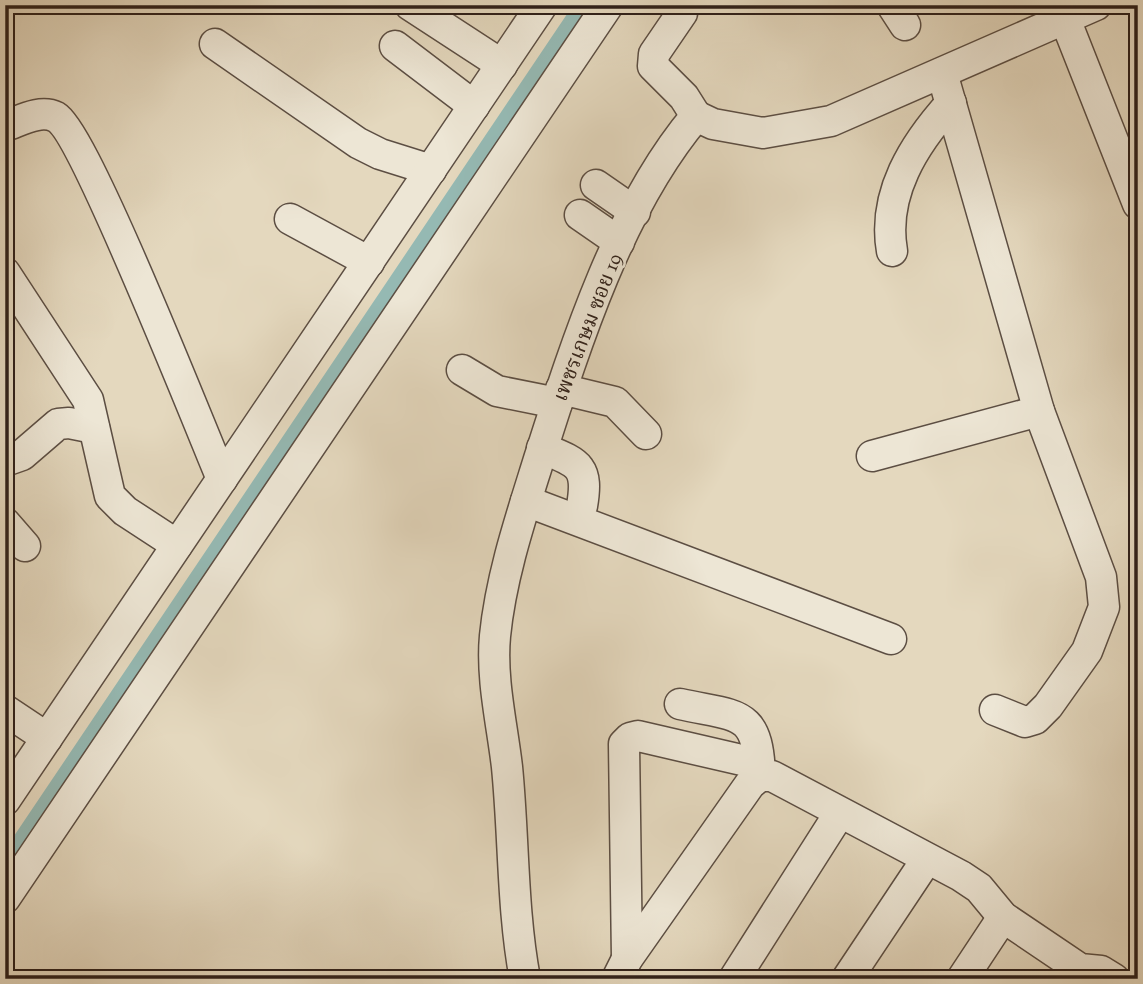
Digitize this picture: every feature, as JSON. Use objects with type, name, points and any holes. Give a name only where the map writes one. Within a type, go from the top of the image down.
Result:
[{"type":"street","points":[[410,5],[502,65]]},
{"type":"street","points":[[5,800],[542,5]]},
{"type":"street","points":[[5,898],[608,5]]},
{"type":"street","points":[[682,13],[654,54],[653,66],[684,97],[696,116],[712,124],[763,133],[800,129],[831,121],[1077,11],[1138,204]]},
{"type":"street","points":[[215,44],[358,142],[380,154],[431,170]]},
{"type":"street","points":[[395,46],[474,106]]},
{"type":"street","points":[[942,73],[1039,411],[1101,577],[1104,607],[1087,651],[1048,706],[1035,719],[1025,722],[995,710]]},
{"type":"street","points":[[892,251],[888,216],[893,195],[927,130],[951,103]]},
{"type":"street","points":[[5,127],[40,114],[53,116],[68,129],[129,261],[222,479]]},
{"type":"street","name":"เพชรเกษม ซอย 19","points":[[525,979],[507,767],[496,689],[494,637],[503,586],[542,448],[583,325],[635,212],[679,135],[696,116]]},
{"type":"street","points":[[596,185],[635,212]]},
{"type":"street","points":[[580,215],[619,243]]},
{"type":"street","points":[[290,219],[369,261]]},
{"type":"street","points":[[5,273],[88,400],[110,496],[125,511],[177,545]]},
{"type":"street","points":[[462,370],[497,391],[615,402],[646,433]]},
{"type":"street","points":[[872,456],[1039,411]]},
{"type":"street","points":[[5,461],[22,455],[58,424],[94,428]]},
{"type":"street","points":[[542,448],[569,459],[580,469],[586,483],[582,506]]},
{"type":"street","points":[[526,501],[891,639]]},
{"type":"street","points":[[5,523],[25,545]]},
{"type":"street","points":[[622,969],[760,770],[759,745],[750,727],[729,715],[680,705]]},
{"type":"street","points":[[5,710],[47,738]]},
{"type":"street","points":[[622,969],[624,744],[630,738],[638,736],[760,770],[772,776],[979,888],[1003,917],[1076,974],[1101,971],[1114,979]]},
{"type":"street","points":[[734,979],[839,814]]},
{"type":"street","points":[[846,979],[927,859]]},
{"type":"street","points":[[962,979],[1003,917]]},
{"type":"waterway","points":[[5,870],[587,5]]}]
